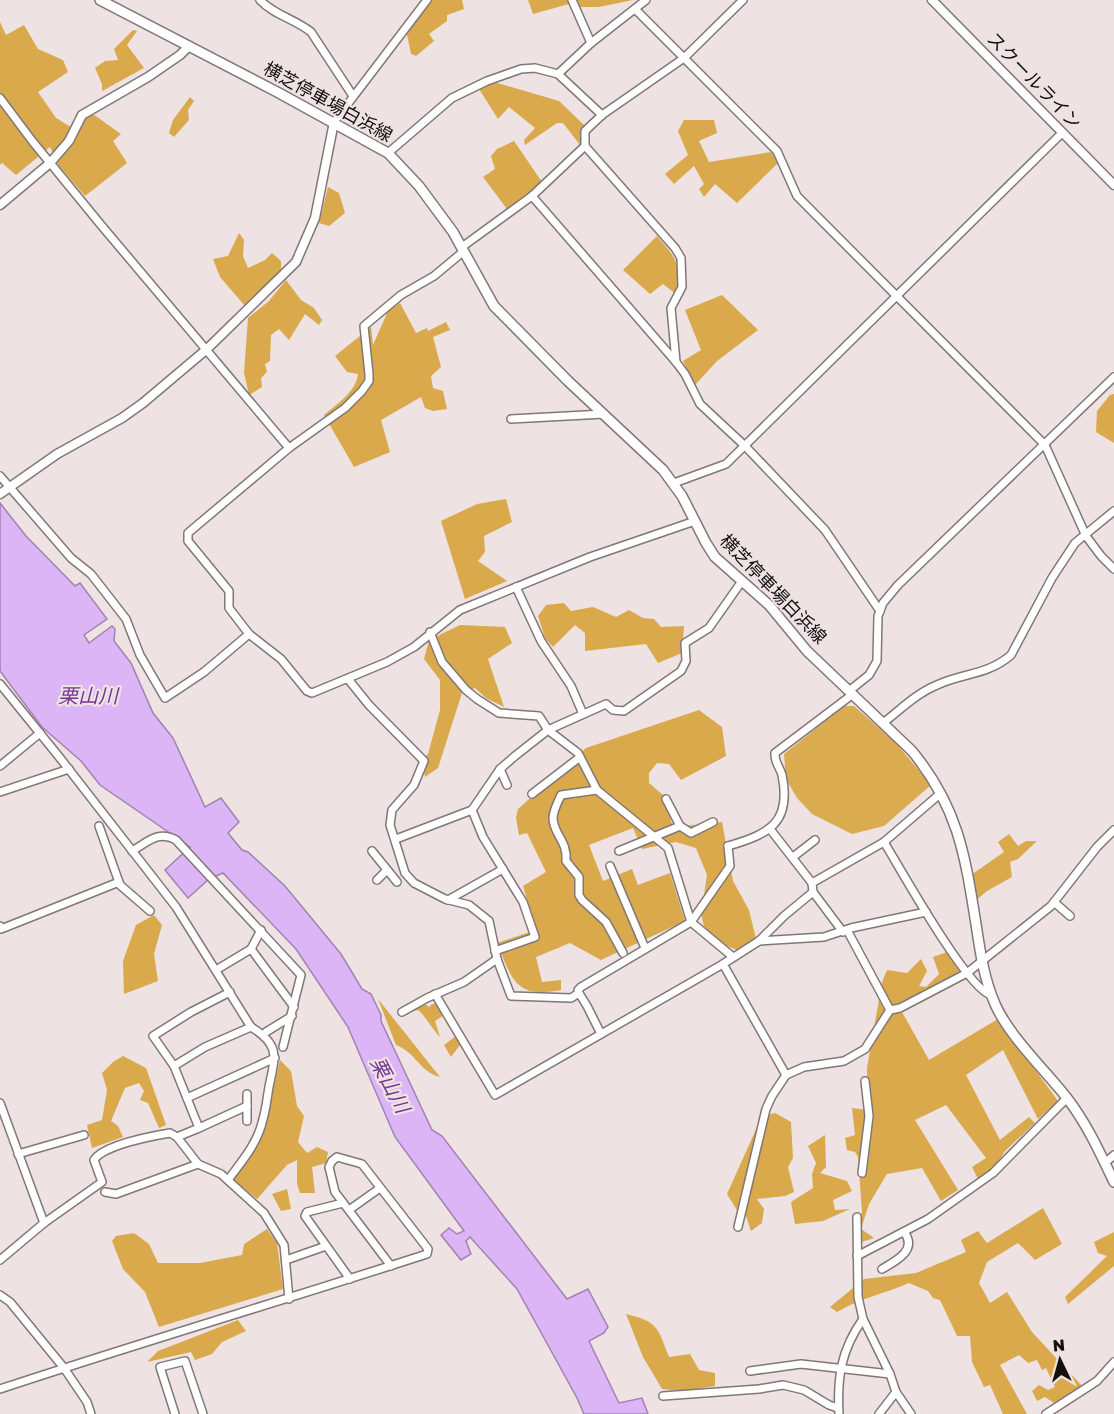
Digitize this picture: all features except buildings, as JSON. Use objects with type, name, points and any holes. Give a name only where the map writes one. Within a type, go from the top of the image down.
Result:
[{"type":"main road","name":"横芝停車場白浜線","points":[[100,0],[334,122],[388,153],[420,186],[463,249],[494,306],[674,483],[715,557],[769,605],[807,651],[883,723],[927,769],[950,809],[961,841],[982,962],[996,1008],[1083,1121],[1114,1182]]},
{"type":"street","points":[[260,0],[268,8],[304,26],[311,32],[353,96]]},
{"type":"street","points":[[0,494],[57,454],[122,418],[207,349],[296,261],[315,218],[334,122],[427,0]]},
{"type":"street","points":[[572,0],[591,43]]},
{"type":"street","points":[[558,74],[591,43],[646,0]]},
{"type":"street","points":[[676,362],[671,308],[682,287],[681,258],[675,248],[585,146],[585,131],[602,115],[684,58],[743,0]]},
{"type":"street","name":"スクールライン","points":[[932,0],[1114,185]]},
{"type":"street","points":[[635,9],[777,151],[797,196],[1045,445],[1086,536],[1114,569]]},
{"type":"street","points":[[0,205],[50,163],[69,141],[82,115],[148,76],[180,55],[189,46]]},
{"type":"street","points":[[388,153],[452,98],[487,81],[521,69],[535,68],[558,74],[602,115]]},
{"type":"street","points":[[0,98],[50,163],[290,448]]},
{"type":"street","points":[[674,483],[726,464],[1062,133]]},
{"type":"street","points":[[585,146],[532,196],[463,249],[434,276],[401,295],[364,326],[369,381],[362,391],[345,408],[290,448],[188,533],[188,541],[229,591],[229,608],[249,634],[281,659],[307,692],[312,693],[387,662],[414,647],[460,610],[590,557],[695,521]]},
{"type":"street","points":[[532,196],[676,362],[685,374],[700,404],[745,446],[825,530],[880,611]]},
{"type":"street","points":[[601,1034],[578,990],[691,922],[730,866],[728,846],[752,839],[770,829],[782,813],[785,799],[781,771],[775,762],[775,753],[851,693],[869,675],[876,661],[880,611],[883,603],[898,585],[1114,376]]},
{"type":"street","points":[[511,419],[604,414]]},
{"type":"street","points":[[0,476],[71,558],[91,574],[126,619],[140,656],[165,698],[204,672],[249,634]]},
{"type":"street","points":[[883,723],[926,690],[964,675],[988,671],[1000,665],[1011,655],[1052,579],[1075,543],[1114,511]]},
{"type":"street","points":[[396,839],[472,810],[500,769],[548,730],[606,704],[614,710],[624,711],[681,671],[686,661],[685,643],[709,628],[742,581]]},
{"type":"street","points":[[516,587],[541,641],[571,686],[583,714]]},
{"type":"street","points":[[430,632],[442,662],[466,690],[499,713],[539,716],[548,730],[568,743],[578,753],[597,790],[669,848],[691,922],[733,957]]},
{"type":"street","points":[[348,679],[369,705],[424,761],[414,785],[392,810],[390,825],[405,873],[414,883],[448,900],[469,905],[489,921],[496,955],[511,996],[571,998],[579,993]]},
{"type":"street","points":[[0,684],[176,907],[251,1027],[272,1046],[275,1058],[263,1122],[252,1148],[228,1180]]},
{"type":"street","points":[[0,766],[40,733]]},
{"type":"street","points":[[532,794],[580,757]]},
{"type":"street","points":[[0,792],[69,769]]},
{"type":"street","points":[[500,769],[507,784]]},
{"type":"street","points":[[597,790],[561,795],[553,822],[567,850],[566,861],[579,877],[579,895],[606,922],[623,953]]},
{"type":"street","points":[[812,883],[884,842],[941,793]]},
{"type":"street","points":[[666,799],[680,826],[691,833],[714,822]]},
{"type":"street","points":[[402,1012],[435,994],[464,982],[496,955],[535,937],[527,911],[483,837],[472,810]]},
{"type":"street","points":[[99,826],[120,885],[150,911]]},
{"type":"street","points":[[619,851],[680,826]]},
{"type":"street","points":[[770,829],[812,883],[813,892],[845,931],[890,1010]]},
{"type":"street","points":[[738,1227],[766,1109],[786,1075],[804,1067],[844,1060],[865,1049],[890,1010],[900,1008],[967,973],[982,962],[1054,902],[1097,847],[1114,831]]},
{"type":"street","points":[[132,851],[160,835],[176,840],[301,975],[283,1047]]},
{"type":"street","points":[[793,857],[815,840]]},
{"type":"street","points":[[884,842],[926,912],[967,973],[981,990],[991,995]]},
{"type":"street","points":[[372,851],[397,882]]},
{"type":"street","points":[[610,866],[645,948]]},
{"type":"street","points":[[448,900],[503,869]]},
{"type":"street","points":[[377,880],[387,870]]},
{"type":"street","points":[[0,926],[1,929],[119,882]]},
{"type":"street","points":[[435,994],[495,1095],[723,964],[759,941],[813,892]]},
{"type":"street","points":[[1054,902],[1070,916]]},
{"type":"street","points":[[759,941],[824,937],[926,912]]},
{"type":"street","points":[[216,970],[251,949],[261,930]]},
{"type":"street","points":[[251,949],[294,1008]]},
{"type":"street","points":[[723,964],[786,1075]]},
{"type":"street","points":[[199,1128],[174,1066],[153,1036],[191,1012],[230,992]]},
{"type":"street","points":[[266,1032],[292,1016]]},
{"type":"street","points":[[174,1066],[205,1047],[251,1027]]},
{"type":"street","points":[[187,1098],[275,1058]]},
{"type":"street","points":[[862,1173],[869,1116],[866,1081]]},
{"type":"street","points":[[247,1094],[247,1121]]},
{"type":"street","points":[[857,1256],[928,1219],[993,1173],[1067,1098]]},
{"type":"street","points":[[0,1103],[44,1223]]},
{"type":"street","points":[[177,1137],[247,1106]]},
{"type":"street","points":[[0,1260],[44,1223],[102,1182],[94,1160],[97,1156],[112,1148],[170,1134],[177,1137],[198,1164],[221,1174],[264,1213],[284,1245],[289,1299]]},
{"type":"street","points":[[18,1154],[84,1135]]},
{"type":"street","points":[[1104,1163],[1114,1155]]},
{"type":"street","points":[[0,1389],[289,1299],[391,1266],[427,1254],[428,1250],[363,1164],[337,1157],[329,1167],[335,1192],[391,1266]]},
{"type":"street","points":[[105,1192],[116,1194],[198,1164]]},
{"type":"street","points":[[349,1210],[380,1188]]},
{"type":"street","points":[[343,1203],[307,1212],[305,1216],[350,1279]]},
{"type":"street","points":[[857,1218],[858,1297],[863,1319],[890,1374],[896,1392],[911,1414]]},
{"type":"street","points":[[882,1269],[903,1257],[906,1252],[908,1245],[904,1232]]},
{"type":"street","points":[[286,1260],[326,1246]]},
{"type":"street","points":[[0,1295],[10,1302],[64,1368],[87,1401],[91,1414]]},
{"type":"street","points":[[839,1411],[838,1385],[841,1367],[851,1336],[863,1319]]},
{"type":"street","points":[[175,1414],[160,1368],[185,1361],[203,1414]]},
{"type":"street","points":[[1046,1414],[1097,1381],[1114,1362]]},
{"type":"street","points":[[750,1371],[801,1364],[890,1374]]},
{"type":"street","points":[[663,1396],[783,1385],[804,1390],[839,1411]]},
{"type":"street","points":[[879,1414],[896,1392]]},
{"type":"shaded area","points":[[432,0],[462,0],[464,9],[447,15],[447,21],[429,34],[434,41],[416,56],[411,54],[406,30]]},
{"type":"shaded area","points":[[528,0],[567,0],[569,4],[533,14]]},
{"type":"shaded area","points":[[577,0],[633,0],[599,7],[580,7]]},
{"type":"shaded area","points":[[0,22],[6,35],[24,25],[38,49],[63,60],[68,72],[38,92],[56,118],[77,131],[83,120],[93,114],[121,134],[113,141],[127,163],[85,196],[59,166],[50,147],[16,175],[2,163],[0,165]]},
{"type":"shaded area","points":[[133,30],[137,31],[127,45],[144,68],[102,91],[102,84],[95,68],[105,61],[118,60],[114,49]]},
{"type":"shaded area","points":[[494,82],[559,101],[585,126],[580,145],[563,123],[557,123],[525,145],[524,140],[535,128],[509,107],[498,119],[479,89]]},
{"type":"shaded area","points":[[190,97],[194,101],[188,110],[189,120],[174,137],[169,133],[173,120]]},
{"type":"shaded area","points":[[684,120],[714,120],[717,133],[699,141],[709,162],[771,152],[779,162],[737,203],[715,184],[704,197],[699,189],[704,184],[694,166],[674,184],[665,174],[688,155],[678,131]]},
{"type":"shaded area","points":[[514,141],[542,182],[507,209],[483,177],[495,169],[491,156],[497,149]]},
{"type":"shaded area","points":[[328,187],[339,193],[345,213],[329,226],[319,223]]},
{"type":"shaded area","points":[[239,233],[244,240],[243,256],[248,268],[265,260],[272,253],[281,261],[281,269],[245,306],[220,277],[213,259],[228,256]]},
{"type":"shaded area","points":[[657,236],[676,263],[678,269],[677,295],[663,284],[650,294],[623,270]]},
{"type":"shaded area","points":[[286,280],[301,300],[314,308],[322,320],[319,325],[305,314],[289,340],[279,329],[271,335],[270,361],[265,364],[267,372],[261,378],[262,387],[249,395],[244,373],[248,318],[269,301]]},
{"type":"shaded area","points":[[722,295],[758,330],[717,361],[695,385],[683,361],[701,350],[685,310]]},
{"type":"shaded area","points":[[400,303],[416,333],[427,328],[428,331],[446,322],[450,330],[433,337],[441,367],[431,376],[433,388],[443,391],[447,409],[433,411],[425,408],[421,397],[381,420],[390,452],[354,467],[324,415],[350,392],[358,374],[347,372],[335,356],[371,327],[373,345],[388,311]]},
{"type":"shaded area","points":[[1114,394],[1114,443],[1096,432],[1097,411],[1110,395]]},
{"type":"shaded area","points":[[506,499],[512,522],[484,536],[485,552],[478,561],[507,581],[465,599],[441,521],[477,504]]},
{"type":"shaded area","points":[[564,603],[571,611],[593,607],[616,617],[629,610],[643,618],[654,619],[661,627],[684,626],[682,653],[658,663],[646,644],[585,651],[585,633],[575,625],[553,647],[545,638],[538,616],[546,605]]},
{"type":"shaded area","points":[[460,625],[505,627],[512,643],[488,659],[504,707],[486,698],[475,688],[462,693],[438,768],[425,777],[422,759],[428,754],[440,710],[440,680],[424,659],[429,640]]},
{"type":"shaded area","points":[[844,706],[854,706],[896,743],[931,785],[884,826],[852,834],[812,814],[797,798],[786,779],[784,754]]},
{"type":"shaded area","points":[[699,710],[722,727],[726,756],[681,780],[669,764],[657,763],[649,773],[649,783],[663,795],[673,827],[722,822],[733,881],[749,910],[756,939],[737,950],[720,943],[704,926],[701,914],[707,875],[696,848],[676,842],[642,849],[633,828],[589,845],[603,881],[632,869],[638,885],[670,873],[685,921],[601,960],[570,943],[536,957],[542,982],[561,980],[561,990],[534,992],[524,989],[512,976],[497,943],[536,930],[523,886],[546,872],[527,833],[519,835],[516,818],[518,809],[586,748]]},
{"type":"shaded area","points":[[1009,834],[1018,846],[1026,841],[1037,841],[1018,859],[1010,862],[1012,877],[987,891],[975,901],[971,875],[1004,852],[998,842]]},
{"type":"shaded area","points":[[154,915],[162,925],[154,954],[158,981],[124,994],[123,961],[136,925]]},
{"type":"shaded area","points":[[947,952],[961,974],[911,999],[914,1006],[902,1012],[929,1060],[998,1019],[1058,1101],[1038,1119],[1003,1050],[966,1075],[1000,1140],[1029,1117],[1035,1123],[1005,1151],[997,1164],[978,1179],[972,1167],[986,1158],[946,1105],[915,1120],[958,1190],[941,1201],[922,1168],[887,1174],[869,1204],[861,1229],[874,1238],[853,1245],[853,1227],[862,1212],[858,1157],[855,1152],[847,1150],[845,1138],[855,1135],[852,1108],[867,1110],[867,1068],[882,982],[887,970],[907,973],[921,959],[927,971],[919,986],[926,987],[939,974],[933,957]]},
{"type":"shaded area","points":[[378,999],[440,1077],[427,1071],[409,1053],[396,1045]]},
{"type":"shaded area","points":[[418,999],[429,1007],[432,1004],[443,1003],[446,1014],[435,1021],[440,1037],[418,1010],[410,1012]]},
{"type":"shaded area","points":[[456,1036],[460,1045],[451,1057],[444,1045]]},
{"type":"shaded area","points":[[123,1056],[146,1068],[166,1125],[159,1128],[148,1103],[140,1100],[144,1091],[139,1083],[125,1088],[111,1121],[118,1126],[123,1137],[92,1148],[87,1125],[102,1120],[107,1090],[102,1073]]},
{"type":"shaded area","points":[[280,1060],[291,1071],[297,1106],[304,1116],[298,1142],[307,1153],[317,1147],[328,1152],[326,1163],[312,1167],[315,1193],[300,1193],[297,1184],[297,1160],[287,1165],[257,1199],[233,1179],[256,1147],[269,1108]]},
{"type":"shaded area","points":[[775,1113],[791,1122],[793,1158],[788,1167],[794,1192],[785,1196],[757,1199],[764,1209],[762,1223],[751,1231],[746,1216],[740,1215],[727,1194],[762,1116]]},
{"type":"shaded area","points":[[825,1135],[826,1167],[820,1173],[847,1181],[852,1191],[833,1200],[835,1210],[850,1209],[823,1221],[795,1224],[791,1202],[813,1188],[812,1174],[816,1163],[808,1146]]},
{"type":"shaded area","points":[[287,1189],[291,1209],[281,1211],[272,1194]]},
{"type":"shaded area","points":[[1043,1208],[1062,1244],[1035,1260],[1018,1243],[987,1262],[979,1283],[990,1303],[1007,1292],[1032,1332],[1083,1387],[1057,1405],[1045,1397],[1037,1401],[1032,1391],[1039,1385],[1048,1390],[1055,1387],[1046,1368],[1042,1370],[1037,1360],[1028,1363],[1019,1355],[1000,1365],[1027,1414],[1003,1414],[990,1385],[984,1387],[972,1362],[970,1336],[957,1336],[940,1300],[933,1298],[928,1291],[909,1283],[854,1303],[837,1312],[830,1307],[864,1279],[916,1273],[966,1252],[961,1240],[978,1231],[987,1243]]},
{"type":"shaded area","points":[[267,1229],[277,1243],[283,1289],[159,1327],[145,1292],[123,1269],[112,1241],[116,1236],[134,1233],[149,1244],[158,1263],[200,1263],[242,1255],[244,1244]]},
{"type":"shaded area","points":[[1114,1232],[1114,1266],[1068,1304],[1065,1297],[1107,1256],[1098,1253],[1094,1242]]},
{"type":"shaded area","points":[[626,1314],[645,1320],[655,1327],[669,1357],[690,1354],[699,1370],[715,1373],[715,1386],[682,1391],[662,1389],[643,1357]]},
{"type":"shaded area","points":[[238,1320],[246,1331],[222,1342],[212,1354],[195,1360],[191,1352],[147,1362],[158,1351]]},
{"type":"water","name":"栗山川","points":[[0,503],[26,536],[75,586],[80,583],[107,619],[84,635],[89,643],[112,626],[115,629],[114,641],[131,663],[153,713],[173,738],[205,807],[221,798],[239,822],[228,833],[242,850],[248,852],[285,886],[341,954],[362,989],[371,994],[381,1015],[381,1021],[432,1130],[442,1136],[567,1299],[588,1289],[608,1327],[604,1333],[589,1341],[619,1403],[642,1398],[648,1414],[584,1414],[517,1289],[470,1237],[466,1241],[471,1254],[461,1260],[441,1235],[449,1228],[457,1234],[464,1231],[395,1137],[348,1027],[296,949],[223,873],[209,879],[188,898],[165,870],[190,847],[100,785],[81,761],[42,727],[0,671]]}]
